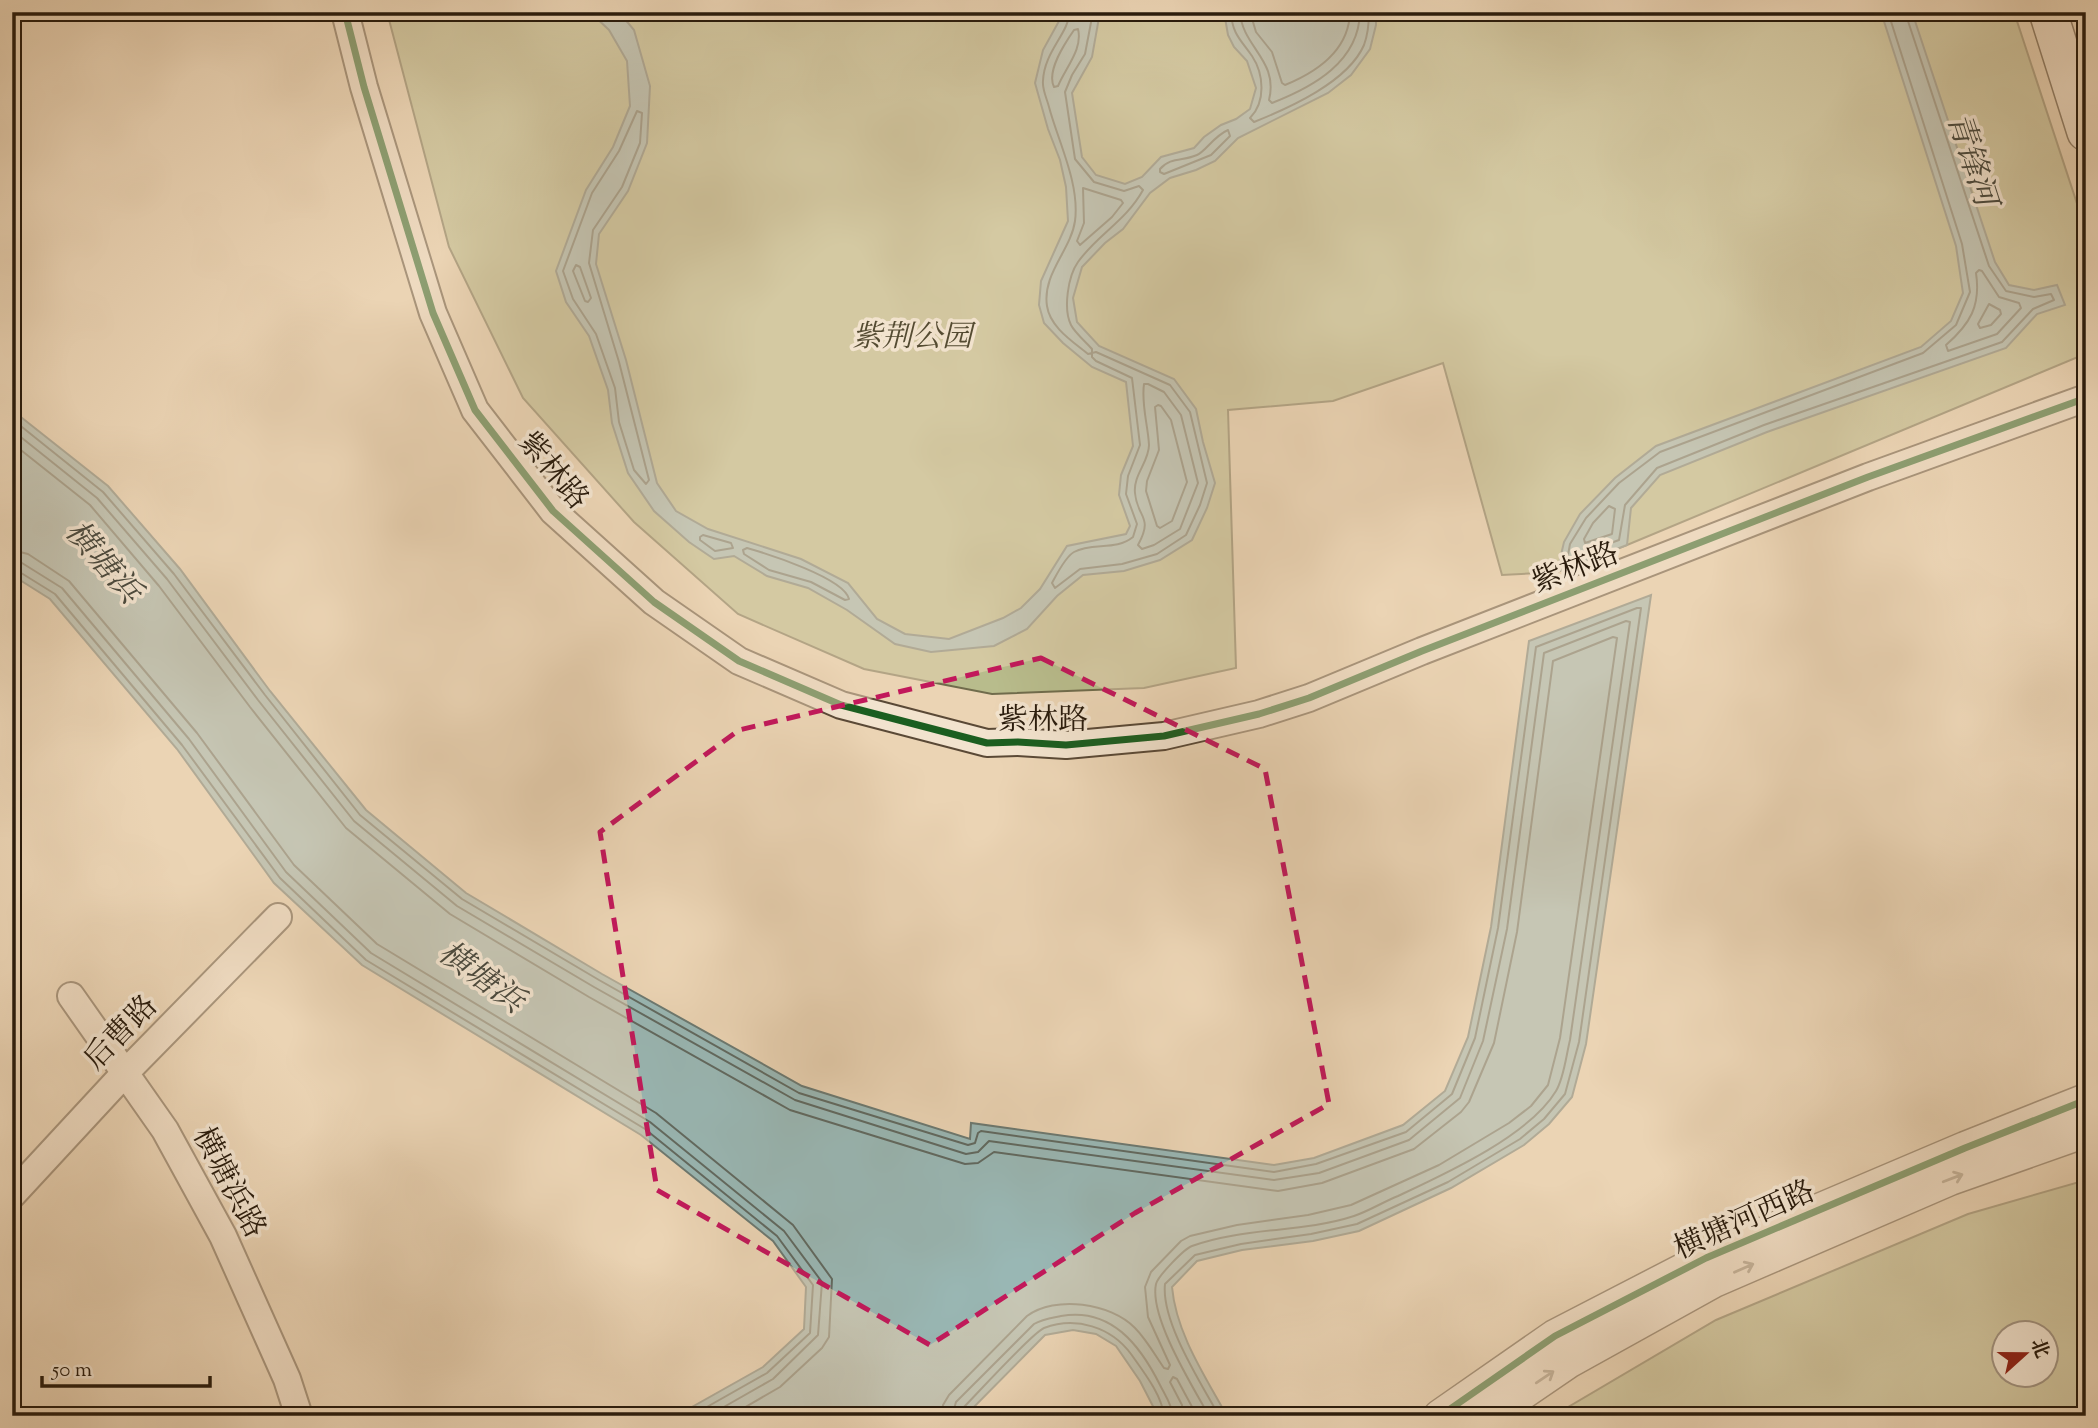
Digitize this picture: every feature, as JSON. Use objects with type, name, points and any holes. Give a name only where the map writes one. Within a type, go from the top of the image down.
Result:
[{"type":"main road","points":[[2048,12],[2086,132]]},
{"type":"street","name":"紫林路","points":[[345,12],[364,87],[439,325],[475,410],[553,512],[654,602],[739,662],[841,705],[987,743],[1066,745],[1164,736],[1309,698],[1856,482],[2086,398]]},
{"type":"street","name":"后曹路","points":[[12,1195],[124,1074],[278,917]]},
{"type":"street","name":"横塘浜路","points":[[71,996],[165,1129],[223,1236],[287,1379],[299,1416]]},
{"type":"street","name":"横塘河西路","points":[[1440,1416],[1555,1336],[1706,1258],[1965,1147],[2086,1100]]},
{"type":"street","name":"横塘河西路","points":[[1489,1416],[1568,1362],[1714,1281],[1950,1179],[2086,1131]]},
{"type":"highlighted area","points":[[1041,658],[1265,769],[1329,1104],[1135,1213],[930,1345],[657,1190],[600,832],[739,730]]},
{"type":"green space","name":"紫荆公园","points":[[387,12],[2014,12],[2086,231],[2086,339],[2078,357],[1557,572],[1502,575],[1443,363],[1333,401],[1228,410],[1236,668],[1144,688],[992,694],[864,669],[738,614],[634,522],[523,398],[449,247]]},
{"type":"green space","points":[[2086,1180],[2086,1416],[1553,1416],[1716,1320],[1968,1214]]},
{"type":"water","points":[[590,12],[619,12],[634,30],[650,86],[647,143],[628,191],[599,234],[596,264],[626,360],[657,483],[676,511],[708,529],[801,559],[848,583],[877,619],[905,634],[949,639],[1021,608],[1040,589],[1067,546],[1126,534],[1130,526],[1119,495],[1121,475],[1133,446],[1126,382],[1092,367],[1063,343],[1044,323],[1039,305],[1041,281],[1068,221],[1066,187],[1060,160],[1035,83],[1043,50],[1064,12],[1100,12],[1092,57],[1072,93],[1082,157],[1096,175],[1125,184],[1142,177],[1161,157],[1194,148],[1221,125],[1250,109],[1256,88],[1247,61],[1234,47],[1228,35],[1224,12],[1376,12],[1370,49],[1351,75],[1328,93],[1238,138],[1215,161],[1170,178],[1150,193],[1123,229],[1082,267],[1073,298],[1077,322],[1099,346],[1174,379],[1196,409],[1215,483],[1192,540],[1160,560],[1124,571],[1083,575],[1057,596],[1027,629],[994,646],[931,652],[895,644],[847,610],[808,588],[767,576],[734,556],[714,559],[689,542],[654,511],[628,473],[612,423],[608,390],[589,336],[566,302],[556,271],[586,190],[613,147],[630,106],[627,61],[609,30]]},
{"type":"water","points":[[1881,12],[1912,12],[1995,262],[2009,285],[2034,290],[2057,285],[2065,305],[2037,314],[2006,348],[1767,432],[1660,475],[1631,508],[1627,545],[1557,572],[1564,542],[1580,514],[1615,478],[1656,446],[1921,347],[1951,321],[1963,293],[1956,246]]},
{"type":"water","name":"横塘浜","points":[[12,410],[108,486],[180,569],[270,691],[366,810],[466,893],[602,974],[802,1086],[970,1139],[971,1123],[1274,1165],[1314,1158],[1403,1125],[1445,1091],[1468,1037],[1491,927],[1529,641],[1651,595],[1586,1044],[1572,1097],[1549,1124],[1524,1145],[1451,1188],[1359,1231],[1313,1241],[1242,1250],[1197,1261],[1172,1287],[1175,1304],[1185,1337],[1227,1416],[1158,1416],[1140,1381],[1116,1346],[1096,1334],[1073,1330],[1045,1335],[965,1416],[676,1416],[763,1367],[804,1329],[806,1287],[773,1241],[641,1135],[362,965],[274,883],[177,749],[50,599],[12,575]]},
{"type":"cycle path","points":[[345,12],[364,87],[433,313],[475,410],[553,511],[654,602],[739,661],[841,705],[987,743],[1066,745],[1164,736],[1259,714],[1309,698],[1422,651],[1868,477],[2086,398]]},
{"type":"cycle path","points":[[1440,1416],[1555,1336],[1706,1258],[1965,1148],[2086,1100]]},
{"type":"water label","name":"青锋河","points":[[1973,159]]}]
